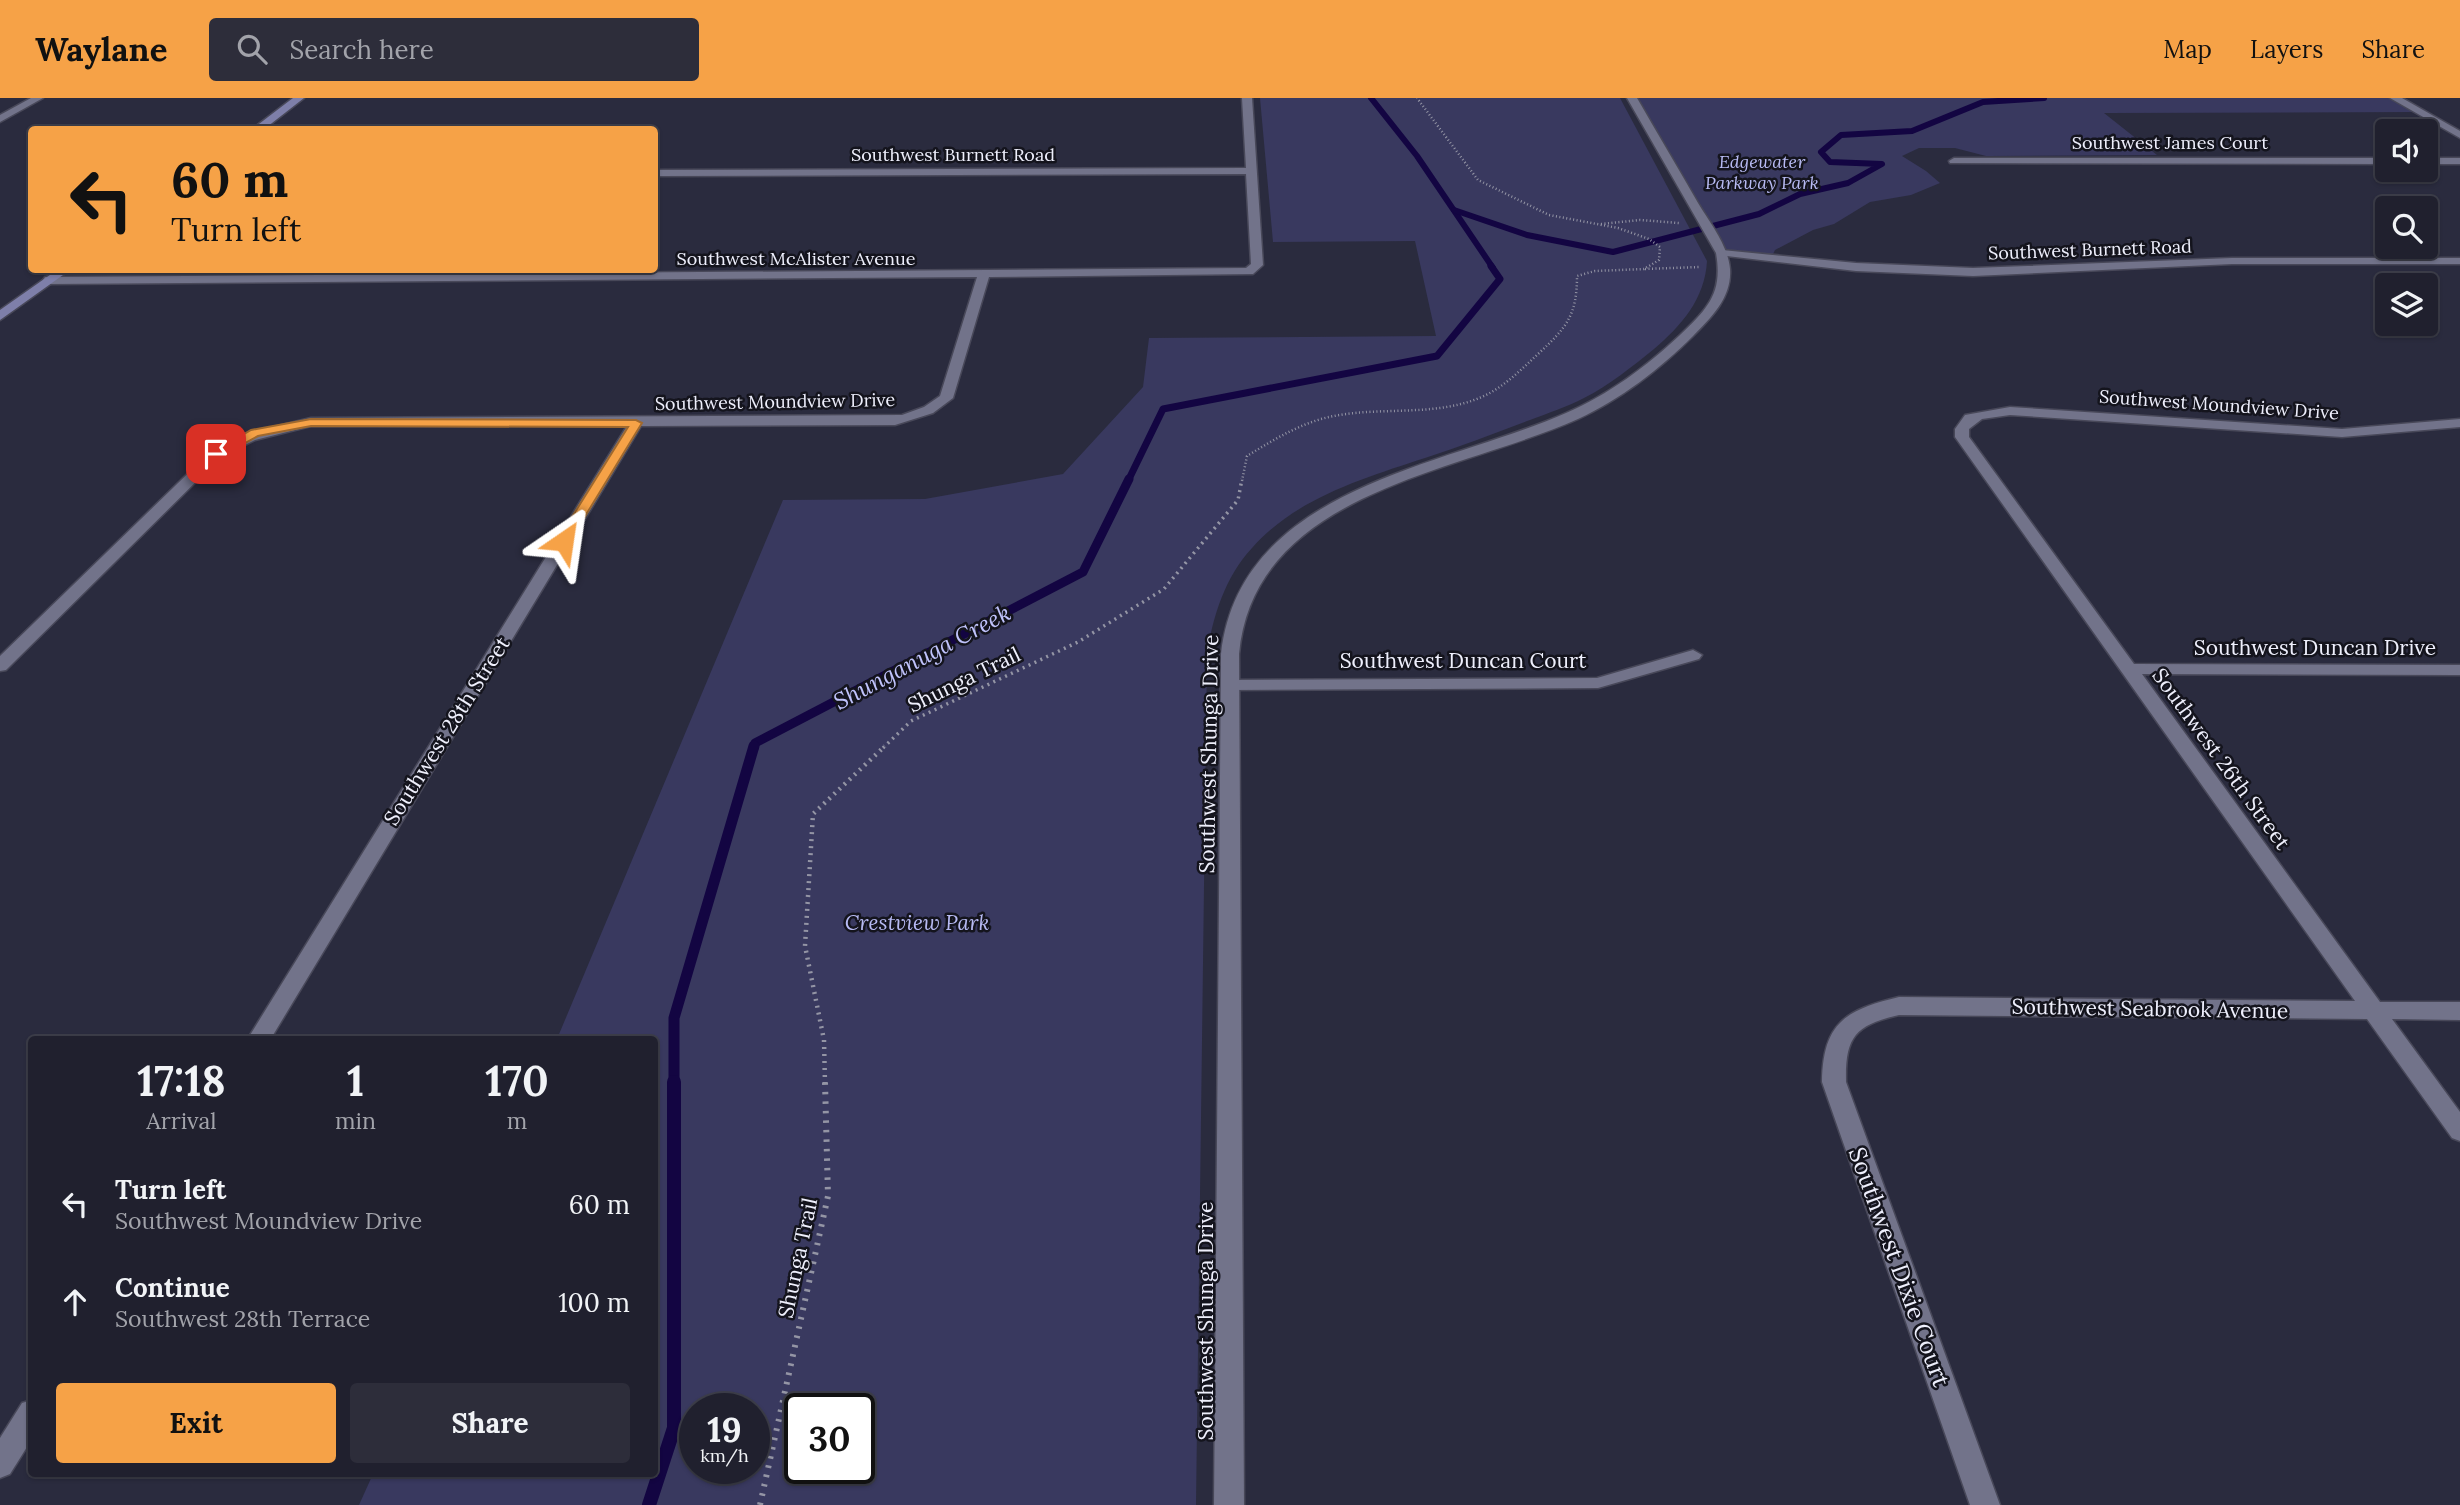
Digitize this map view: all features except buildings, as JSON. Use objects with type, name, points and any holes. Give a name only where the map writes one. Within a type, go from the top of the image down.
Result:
[{"type":"main road","points":[[261,126],[299,98]]},
{"type":"main road","points":[[0,316],[60,273]]},
{"type":"street","points":[[0,119],[38,98]]},
{"type":"street","points":[[1247,98],[1251,171]]},
{"type":"street","name":"Southwest Shunga Drive","points":[[1229,1505],[1230,654],[1234,623],[1245,593],[1264,565],[1288,539],[1318,516],[1354,496],[1572,417],[1615,390],[1684,337],[1722,295],[1726,270],[1722,253],[1632,98]]},
{"type":"street","points":[[2395,98],[2460,135]]},
{"type":"street","name":"Southwest James Court","points":[[1954,161],[2375,161]]},
{"type":"street","points":[[2438,161],[2460,161]]},
{"type":"street","name":"Southwest Burnett Road","points":[[658,173],[1251,171]]},
{"type":"street","name":"Southwest McAlister Avenue","points":[[49,280],[983,276],[1249,272],[1257,265],[1251,171]]},
{"type":"street","name":"Southwest Burnett Road","points":[[1722,253],[1876,269],[1973,272],[2232,261],[2460,261]]},
{"type":"street","name":"Southwest Moundview Drive","points":[[0,666],[216,454],[255,433],[311,422],[895,421],[918,416],[935,408],[946,398],[983,276]]},
{"type":"street","name":"Southwest Moundview Drive","points":[[1975,416],[2010,411],[2342,433],[2460,423]]},
{"type":"street","name":"Southwest 26th Street","points":[[1975,416],[1962,426],[1962,437],[2460,1131]]},
{"type":"street","name":"Southwest 28th Street","points":[[260,1036],[636,423]]},
{"type":"street","name":"Southwest Duncan Court","points":[[1230,685],[1598,683],[1693,655]]},
{"type":"street","name":"Southwest Duncan Drive","points":[[2129,669],[2460,670]]},
{"type":"street","name":"Southwest Seabrook Avenue","points":[[1846,1028],[1875,1011],[1899,1006],[2460,1012]]},
{"type":"street","name":"Southwest Dixie Court","points":[[1846,1028],[1832,1056],[1834,1082],[1984,1505]]},
{"type":"street","points":[[0,1464],[28,1418]]},
{"type":"path","points":[[1417,98],[1478,180],[1549,215],[1649,239],[1660,247],[1660,260],[1644,269]]},
{"type":"path","points":[[1597,225],[1617,220],[1653,219],[1681,224],[1685,229]]},
{"type":"path","name":"Shunga Trail","points":[[760,1505],[828,1196],[824,1040],[805,946],[813,814],[911,721],[1078,642],[1164,589],[1238,500],[1247,456],[1314,421],[1362,412],[1454,405],[1479,398],[1508,380],[1567,328],[1578,298],[1577,276],[1595,271],[1702,267],[1702,259]]},
{"type":"green space","name":"Crestview Park","points":[[1260,98],[1620,98],[1707,261],[1702,288],[1690,311],[1654,349],[1611,382],[1578,401],[1464,445],[1355,482],[1289,516],[1252,548],[1234,571],[1213,625],[1207,654],[1196,1505],[359,1505],[372,1477],[658,1477],[658,1036],[558,1036],[783,500],[925,499],[1063,474],[1143,387],[1149,338],[1436,336],[1415,241],[1273,242]]},
{"type":"green space","name":"Edgewater Parkway Park","points":[[1632,98],[2395,98],[2419,112],[2104,113],[2157,155],[1986,156],[1955,148],[1919,148],[1902,156],[1940,183],[1911,195],[1870,202],[1834,224],[1813,230],[1775,250],[1771,258],[1722,253]]},
{"type":"waterway","name":"Shunganuga Creek","points":[[1371,98],[1417,156],[1493,268]]},
{"type":"waterway","points":[[1454,210],[1527,235],[1613,252],[1759,214],[1800,194],[1848,183],[1882,164],[1830,162],[1821,152],[1841,135],[1912,131],[1983,102],[2044,98]]},
{"type":"waterway","name":"Shunganuga Creek","points":[[1128,481],[1163,409],[1437,356],[1500,279],[1491,266]]},
{"type":"waterway","name":"Shunganuga Creek","points":[[754,748],[755,743],[1083,572],[1129,479]]},
{"type":"waterway","name":"Shunganuga Creek","points":[[649,1505],[674,1428],[674,1018],[754,746]]},
{"type":"route","points":[[216,454],[255,433],[311,422],[636,423],[564,541]]}]
